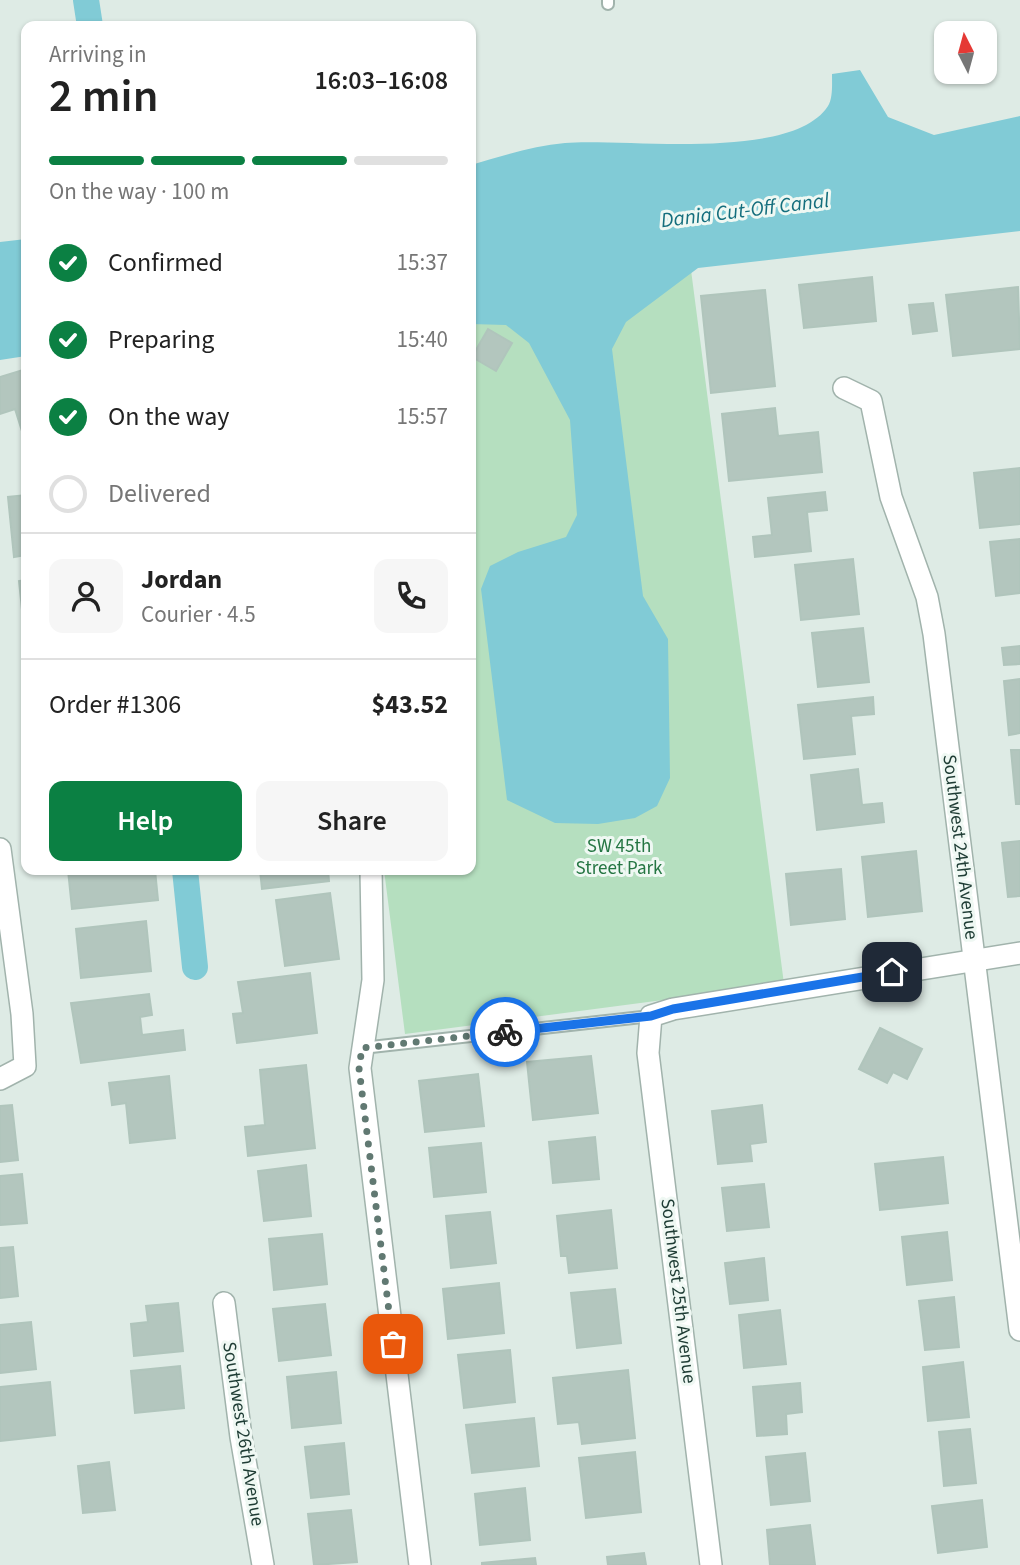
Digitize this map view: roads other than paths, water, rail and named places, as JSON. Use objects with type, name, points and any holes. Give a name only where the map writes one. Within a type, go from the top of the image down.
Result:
[{"type":"street","name":"Southwest 24th Avenue","points":[[844,388],[871,401],[891,497],[927,597],[1020,1330]]},
{"type":"street","points":[[0,849],[22,1014],[25,1066],[0,1079]]},
{"type":"street","points":[[371,875],[373,980],[359,1068],[420,1565]]},
{"type":"street","points":[[651,1016],[673,1009],[1020,953]]},
{"type":"street","name":"Southwest 25th Avenue","points":[[651,1016],[648,1053],[712,1565]]},
{"type":"street","name":"Southwest 26th Avenue","points":[[223,1303],[241,1437],[263,1565]]},
{"type":"lane","points":[[362,1048],[651,1016]]},
{"type":"water","name":"Dania Cut-Off Canal","points":[[860,70],[888,117],[934,135],[1020,116],[1020,231],[698,268],[626,322],[612,349],[643,596],[668,639],[670,778],[657,806],[635,818],[598,824],[555,823],[507,800],[481,589],[490,566],[518,552],[566,537],[577,515],[570,420],[529,343],[506,325],[476,324],[476,164],[553,144],[705,144],[780,135],[809,123],[828,106],[832,74]]},
{"type":"water","points":[[21,240],[21,357],[0,360],[0,242]]},
{"type":"waterway","points":[[86,0],[89,21]]},
{"type":"waterway","points":[[186,875],[195,967]]},
{"type":"park label","name":"SW 45th Street Park","points":[[619,857]]}]
